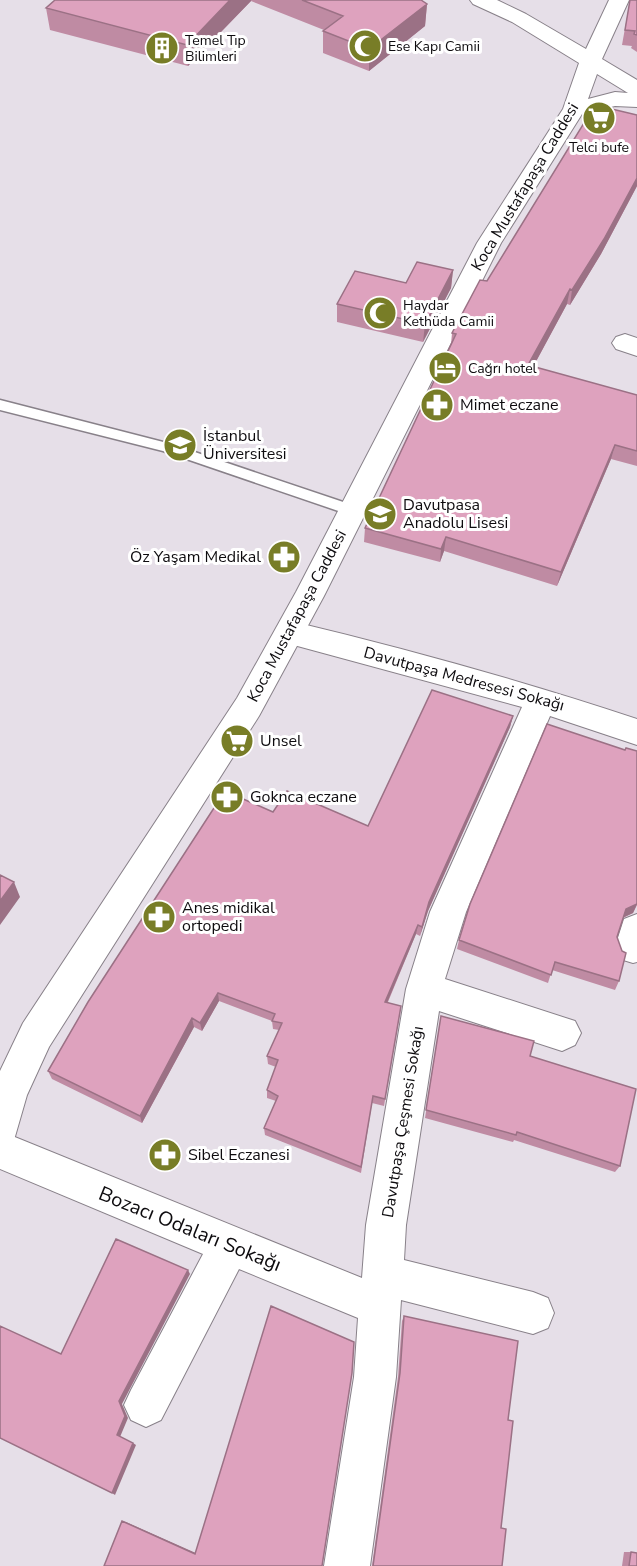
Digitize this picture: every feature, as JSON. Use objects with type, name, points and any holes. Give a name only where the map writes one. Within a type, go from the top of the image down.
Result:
[{"type":"street","points":[[480,0],[522,9],[590,63],[637,89]]},
{"type":"street","points":[[611,3],[616,46],[627,62]]},
{"type":"street","name":"Koca Mustafapaşa Caddesi","points":[[0,1126],[9,1093],[36,1035],[248,707],[290,633],[489,243],[574,109],[611,3]]},
{"type":"street","points":[[574,109],[615,99],[637,100]]},
{"type":"street","name":"Davutpaşa Medresesi Sokağı","points":[[290,633],[541,700],[637,732]]},
{"type":"street","name":"Davutpaşa Çeşmesi Sokağı","points":[[347,1566],[375,1377],[386,1225],[424,989],[448,912],[541,700]]},
{"type":"street","points":[[424,989],[562,1033]]},
{"type":"street","name":"Bozacı Odaları Sokağı","points":[[0,1150],[230,1245],[382,1291],[533,1313]]},
{"type":"street","points":[[146,1405],[230,1245]]},
{"type":"lane","points":[[0,405],[166,447],[353,511]]},
{"type":"building","points":[[55,0],[230,0],[187,45],[46,8]]},
{"type":"building","points":[[302,0],[421,0],[427,4],[369,49],[323,31],[343,16]]},
{"type":"building","points":[[630,0],[637,0],[637,35],[634,34],[635,31],[625,30]]},
{"type":"building","points":[[595,105],[637,115],[637,178],[604,239],[572,290],[570,289],[528,365],[637,395],[637,451],[615,445],[561,572],[446,537],[441,549],[365,528],[456,334],[452,333],[480,280],[487,281]]},
{"type":"building","points":[[417,262],[453,270],[425,324],[337,304],[355,271],[406,283]]},
{"type":"building","points":[[432,690],[513,716],[429,902],[422,927],[418,925],[385,1002],[401,1006],[385,1099],[373,1096],[361,1167],[264,1128],[278,1096],[267,1090],[278,1060],[267,1056],[282,1023],[272,1021],[275,1014],[218,993],[200,1023],[192,1018],[140,1116],[48,1071],[88,1002],[225,791],[273,812],[287,791],[368,826]]},
{"type":"building","points":[[547,724],[625,750],[626,748],[637,751],[637,904],[626,909],[617,937],[622,951],[626,953],[619,981],[555,962],[551,975],[459,940],[470,904]]},
{"type":"building","points":[[0,875],[14,882],[0,901]]},
{"type":"building","points":[[441,1016],[534,1041],[530,1056],[636,1089],[620,1166],[517,1132],[516,1135],[426,1110]]},
{"type":"building","points":[[116,1239],[188,1270],[119,1401],[125,1416],[117,1435],[133,1443],[112,1493],[0,1438],[0,1326],[61,1354]]},
{"type":"building","points":[[271,1306],[354,1342],[352,1373],[322,1566],[104,1566],[122,1521],[195,1554]]},
{"type":"building","points":[[404,1316],[518,1341],[508,1420],[513,1421],[501,1528],[506,1529],[502,1566],[373,1566],[400,1373]]},
{"type":"building","points":[[631,1552],[637,1553],[637,1566],[629,1566]]},
{"type":"place","name":"Ese Kapı Camii","points":[[365,46]]},
{"type":"place","name":"Temel Tıp Bilimleri","points":[[162,48]]},
{"type":"place","name":"Telci bufe","points":[[599,118]]},
{"type":"place","name":"Haydar Kethüda Camii","points":[[380,313]]},
{"type":"place","name":"Cağrı hotel","points":[[445,368]]},
{"type":"place","name":"Mimet eczane","points":[[437,405]]},
{"type":"place","name":"İstanbul Üniversitesi","points":[[180,445]]},
{"type":"place","name":"Davutpasa Anadolu Lisesi","points":[[380,514]]},
{"type":"place","name":"Öz Yaşam Medikal","points":[[284,557]]},
{"type":"place","name":"Unsel","points":[[237,741]]},
{"type":"place","name":"Goknca eczane","points":[[227,797]]},
{"type":"place","name":"Anes midikal ortopedi","points":[[159,917]]},
{"type":"place","name":"Sibel Eczanesi","points":[[165,1155]]}]
